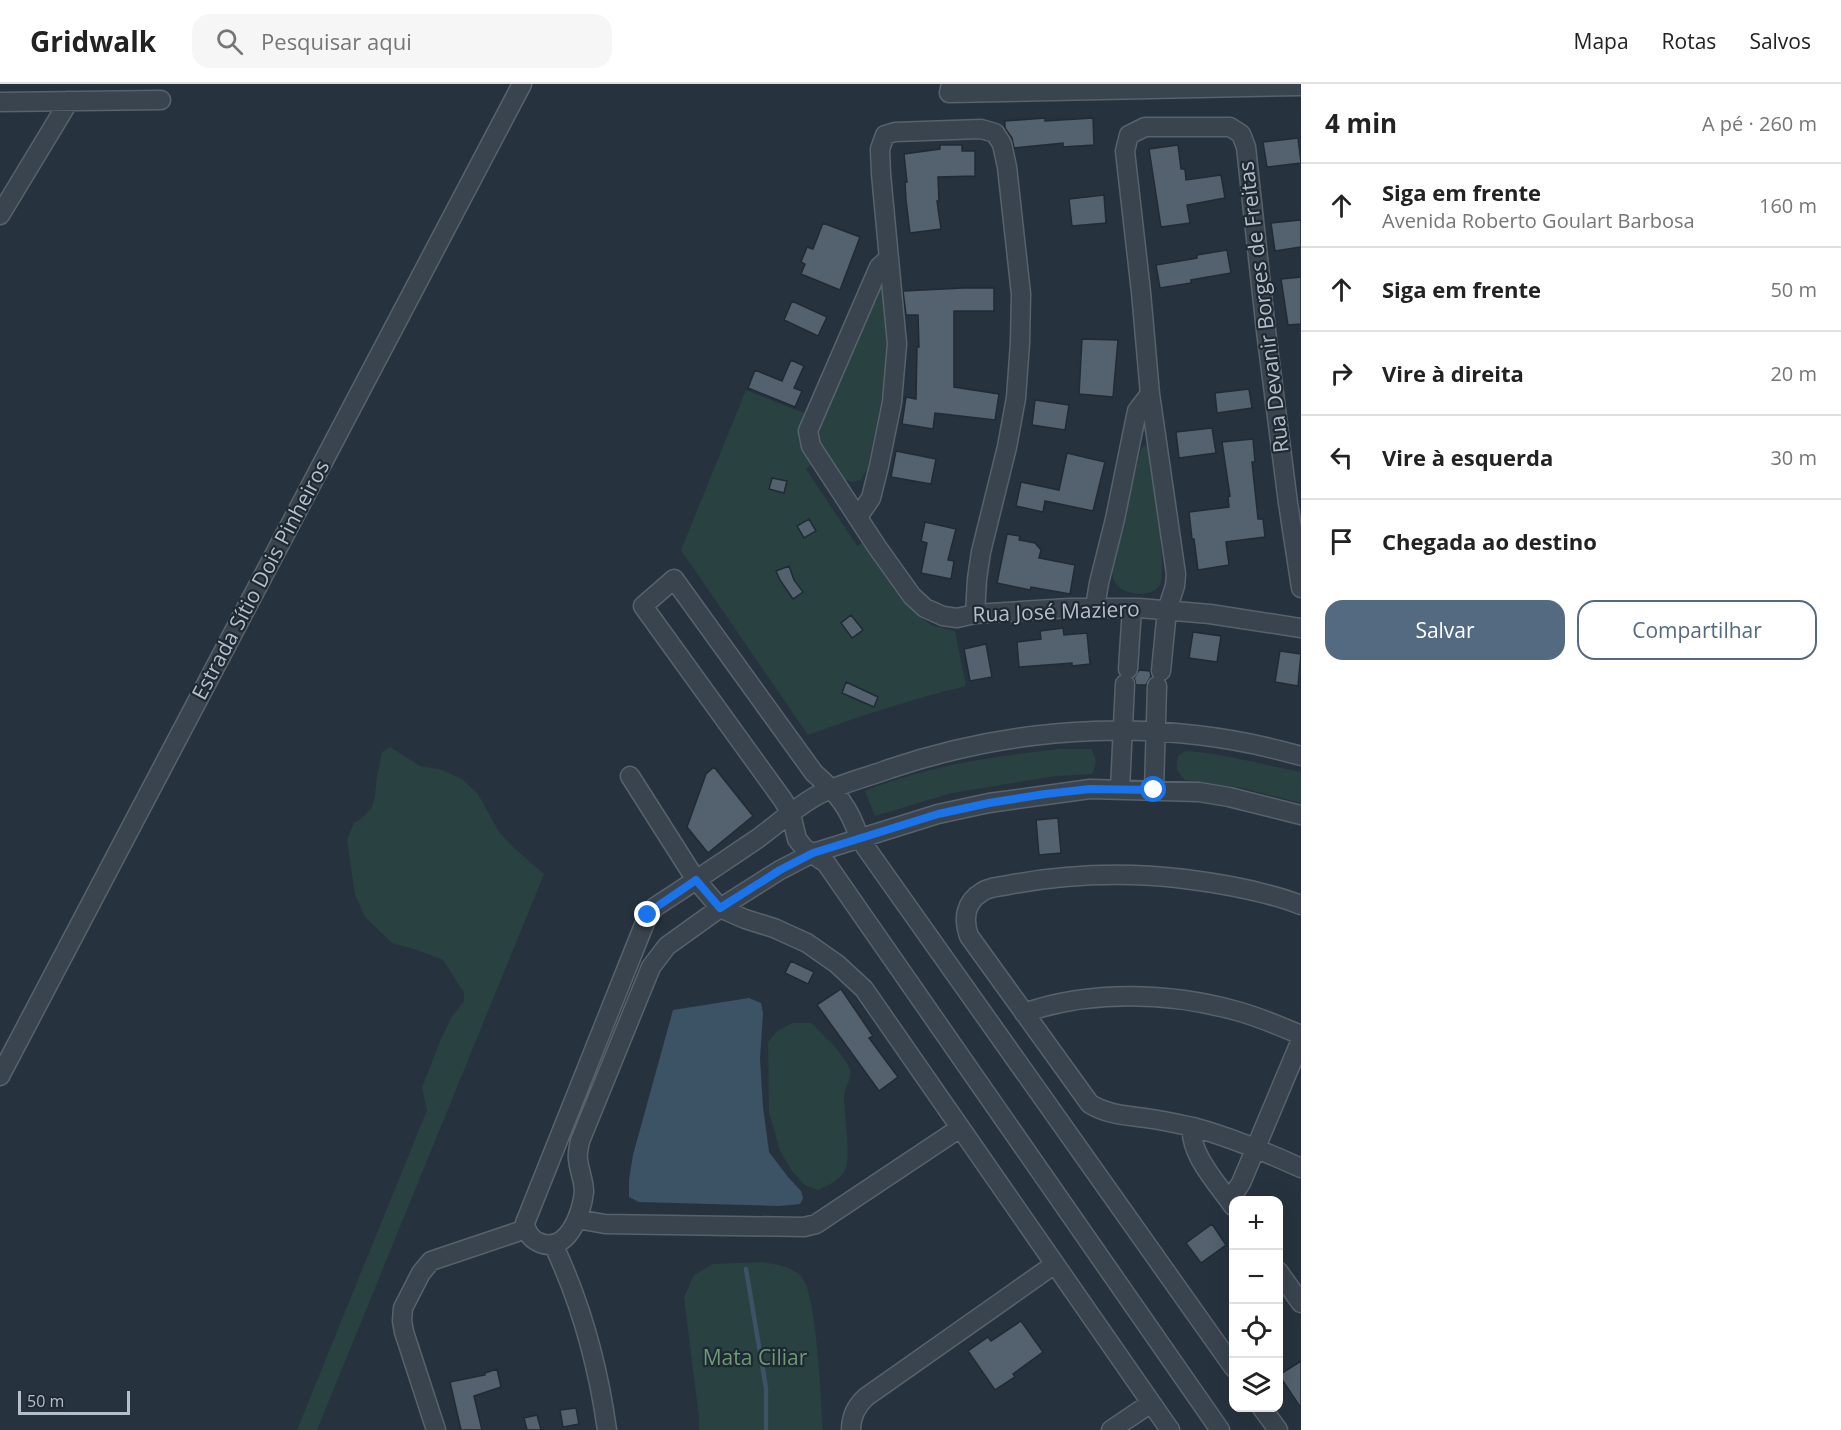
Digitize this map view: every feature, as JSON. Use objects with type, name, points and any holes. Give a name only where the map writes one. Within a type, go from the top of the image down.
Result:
[{"type":"street","name":"Estrada Sítio Dois Pinheiros","points":[[0,1076],[522,84]]},
{"type":"street","points":[[951,84],[949,93],[1301,86]]},
{"type":"street","points":[[0,102],[161,100]]},
{"type":"street","points":[[0,215],[69,101]]},
{"type":"street","name":"Rua Devanir Borges de Freitas","points":[[1150,394],[1125,150],[1129,135],[1145,127],[1230,127],[1241,134],[1246,147],[1266,331],[1301,588]]},
{"type":"street","points":[[858,517],[871,498],[892,402],[897,344],[880,149],[885,135],[895,132],[981,129],[995,134],[1002,144],[1007,167],[1021,294],[1016,398],[1007,447],[981,552],[975,614]]},
{"type":"street","name":"Rua José Maziero","points":[[889,258],[879,267],[808,432],[811,446],[858,517],[912,596],[925,608],[943,616],[957,618],[975,614],[1095,607],[1132,608],[1210,614],[1301,628]]},
{"type":"street","points":[[1095,607],[1137,411],[1150,394]]},
{"type":"street","points":[[1150,394],[1176,574],[1175,586],[1167,610],[1159,679],[1154,790]]},
{"type":"street","points":[[1220,1430],[826,863],[804,848],[797,839],[790,814],[783,800],[643,606],[674,579],[814,773],[832,789],[849,811],[859,838],[1229,1362]]},
{"type":"street","points":[[1120,789],[1122,730],[1132,608]]},
{"type":"street","points":[[1301,618],[1301,628]]},
{"type":"street","points":[[1301,756],[1234,740],[1178,733],[1122,730],[1063,732],[977,746],[904,764],[815,796],[648,915],[525,1223],[526,1229],[537,1242],[553,1244],[566,1237],[577,1219],[584,1191],[584,1181],[578,1161],[580,1141],[651,967],[667,946],[720,908],[780,870],[813,853],[938,814],[989,803],[1090,789],[1199,792],[1301,815]]},
{"type":"street","points":[[630,776],[696,880],[720,908],[745,919],[774,927],[799,939],[822,953],[864,989],[1170,1430]]},
{"type":"street","points":[[1301,905],[1222,885],[1151,876],[1118,875],[1051,879],[985,890],[970,904],[965,918],[969,936],[1089,1104],[1119,1116],[1151,1119],[1192,1127],[1256,1148],[1301,1168]]},
{"type":"street","points":[[1024,1013],[1079,1000],[1155,997],[1191,1001],[1236,1011],[1269,1021],[1301,1035]]},
{"type":"street","points":[[1233,1196],[1241,1183],[1301,1040]]},
{"type":"street","points":[[1192,1127],[1191,1138],[1195,1151],[1229,1201]]},
{"type":"street","points":[[577,1219],[605,1224],[804,1227],[816,1224],[960,1128]]},
{"type":"street","points":[[436,1430],[404,1332],[403,1308],[421,1273],[431,1261],[526,1229]]},
{"type":"street","points":[[553,1244],[588,1335],[607,1430]]},
{"type":"street","points":[[851,1430],[855,1410],[866,1397],[1055,1264]]},
{"type":"street","points":[[1283,1277],[1301,1303]]},
{"type":"street","points":[[1111,1430],[1151,1403]]},
{"type":"street","points":[[1265,1412],[1278,1430]]},
{"type":"green space","points":[[883,283],[888,331],[885,378],[867,470],[860,480],[853,482],[845,480],[817,438],[817,432],[878,286]]},
{"type":"green space","points":[[746,390],[804,413],[801,428],[812,464],[806,469],[857,546],[866,541],[916,614],[931,625],[955,631],[966,686],[886,708],[808,735],[681,550]]},
{"type":"green space","points":[[1145,445],[1150,450],[1154,478],[1162,576],[1160,585],[1156,589],[1137,594],[1124,590],[1115,582],[1112,568],[1141,449]]},
{"type":"green space","points":[[390,747],[420,766],[442,770],[462,779],[478,794],[499,832],[544,874],[317,1430],[297,1430],[427,1110],[422,1088],[438,1046],[451,1018],[464,1001],[464,993],[443,960],[392,943],[365,917],[355,895],[347,840],[354,823],[372,807],[382,752]]},
{"type":"green space","points":[[1060,749],[1091,749],[1096,761],[1092,774],[1056,776],[952,793],[875,816],[865,791],[912,775],[961,763]]},
{"type":"green space","points":[[1185,751],[1229,757],[1301,772],[1301,803],[1242,788],[1185,780],[1178,772],[1177,766],[1178,756]]},
{"type":"green space","points":[[792,1023],[811,1023],[839,1052],[850,1070],[844,1097],[848,1147],[846,1166],[839,1178],[818,1190],[805,1185],[792,1171],[780,1151],[769,1112],[768,1042],[776,1032]]},
{"type":"green space","name":"Mata Ciliar","points":[[763,1262],[792,1270],[801,1276],[806,1286],[814,1325],[823,1430],[699,1430],[684,1297],[694,1275],[713,1264]]},
{"type":"water","points":[[749,998],[761,1003],[763,1013],[760,1059],[769,1152],[801,1191],[803,1198],[800,1204],[779,1206],[639,1202],[629,1197],[633,1155],[673,1010]]},
{"type":"building","points":[[1045,118],[1045,121],[1093,118],[1094,145],[1063,147],[1063,143],[1014,148],[1012,138],[1005,128],[1005,121]]},
{"type":"building","points":[[1298,138],[1301,163],[1267,167],[1263,142]]},
{"type":"building","points":[[940,145],[962,145],[962,151],[975,151],[975,176],[938,177],[939,201],[937,201],[941,229],[910,233],[904,154],[940,149]]},
{"type":"building","points":[[1178,145],[1181,169],[1185,169],[1186,180],[1221,175],[1225,198],[1187,205],[1190,223],[1161,227],[1149,149]]},
{"type":"building","points":[[1104,195],[1106,223],[1072,226],[1069,199]]},
{"type":"building","points":[[1301,220],[1301,247],[1275,251],[1271,223]]},
{"type":"building","points":[[823,223],[860,237],[840,290],[801,274],[805,264],[801,262],[807,247],[813,249]]},
{"type":"building","points":[[1227,250],[1231,273],[1160,288],[1156,265]]},
{"type":"building","points":[[1301,277],[1301,324],[1288,325],[1281,279]]},
{"type":"building","points":[[994,288],[994,311],[954,311],[954,387],[999,394],[995,420],[935,413],[933,429],[902,424],[906,397],[916,399],[917,347],[919,347],[918,315],[906,315],[903,291]]},
{"type":"building","points":[[792,301],[827,317],[818,336],[784,320]]},
{"type":"building","points":[[1082,339],[1118,340],[1113,397],[1079,394]]},
{"type":"building","points":[[791,360],[804,366],[794,388],[802,391],[795,407],[748,388],[755,370],[782,381]]},
{"type":"building","points":[[1249,389],[1252,408],[1217,413],[1215,393]]},
{"type":"building","points":[[1035,400],[1069,405],[1065,430],[1032,425]]},
{"type":"building","points":[[1212,428],[1216,453],[1179,458],[1176,432]]},
{"type":"building","points":[[1253,439],[1255,462],[1252,462],[1258,519],[1263,519],[1265,537],[1226,542],[1229,565],[1198,570],[1189,512],[1229,507],[1228,497],[1230,496],[1222,442]]},
{"type":"building","points":[[896,451],[936,459],[931,484],[891,477]]},
{"type":"building","points":[[1067,453],[1105,462],[1093,511],[1045,501],[1043,512],[1016,506],[1021,482],[1059,490]]},
{"type":"building","points":[[772,478],[787,481],[784,493],[769,489]]},
{"type":"building","points":[[809,519],[816,531],[804,538],[797,526]]},
{"type":"building","points":[[925,522],[956,529],[948,560],[954,561],[951,579],[921,573],[927,543],[921,541]]},
{"type":"building","points":[[1007,534],[1020,536],[1019,540],[1035,543],[1041,550],[1039,558],[1075,565],[1070,594],[1031,587],[1030,590],[997,583]]},
{"type":"building","points":[[789,566],[794,580],[803,592],[793,599],[776,571]]},
{"type":"building","points":[[851,615],[863,630],[852,638],[841,623]]},
{"type":"building","points":[[1063,628],[1064,635],[1087,633],[1090,664],[1019,667],[1017,642],[1041,639],[1040,631]]},
{"type":"building","points":[[1193,632],[1221,636],[1217,662],[1189,658]]},
{"type":"building","points":[[986,644],[992,677],[970,681],[964,649]]},
{"type":"building","points":[[1280,651],[1301,654],[1298,686],[1275,682]]},
{"type":"building","points":[[1139,670],[1150,671],[1151,676],[1146,685],[1136,685],[1134,678]]},
{"type":"building","points":[[846,682],[878,697],[874,707],[842,693]]},
{"type":"building","points":[[714,767],[753,816],[708,853],[687,827],[706,774]]},
{"type":"building","points":[[1058,818],[1061,853],[1039,855],[1036,820]]},
{"type":"building","points":[[791,961],[814,972],[808,984],[785,973]]},
{"type":"building","points":[[841,989],[873,1036],[869,1038],[898,1077],[879,1091],[817,1005]]},
{"type":"building","points":[[1212,1224],[1226,1245],[1201,1263],[1186,1243]]},
{"type":"building","points":[[1021,1321],[1043,1352],[1013,1374],[1015,1377],[995,1390],[968,1351],[988,1337],[991,1341]]},
{"type":"building","points":[[1301,1361],[1301,1408],[1283,1381],[1283,1372]]},
{"type":"building","points":[[497,1369],[501,1387],[474,1396],[482,1430],[461,1430],[450,1382],[485,1375]]},
{"type":"building","points":[[576,1408],[579,1424],[563,1427],[560,1410]]},
{"type":"building","points":[[537,1415],[541,1430],[527,1430],[524,1418]]},
{"type":"waterway","points":[[746,1269],[766,1388],[766,1430]]},
{"type":"route","points":[[648,915],[696,880],[720,908],[780,870],[813,853],[938,814],[989,803],[1090,789],[1154,790]]}]
